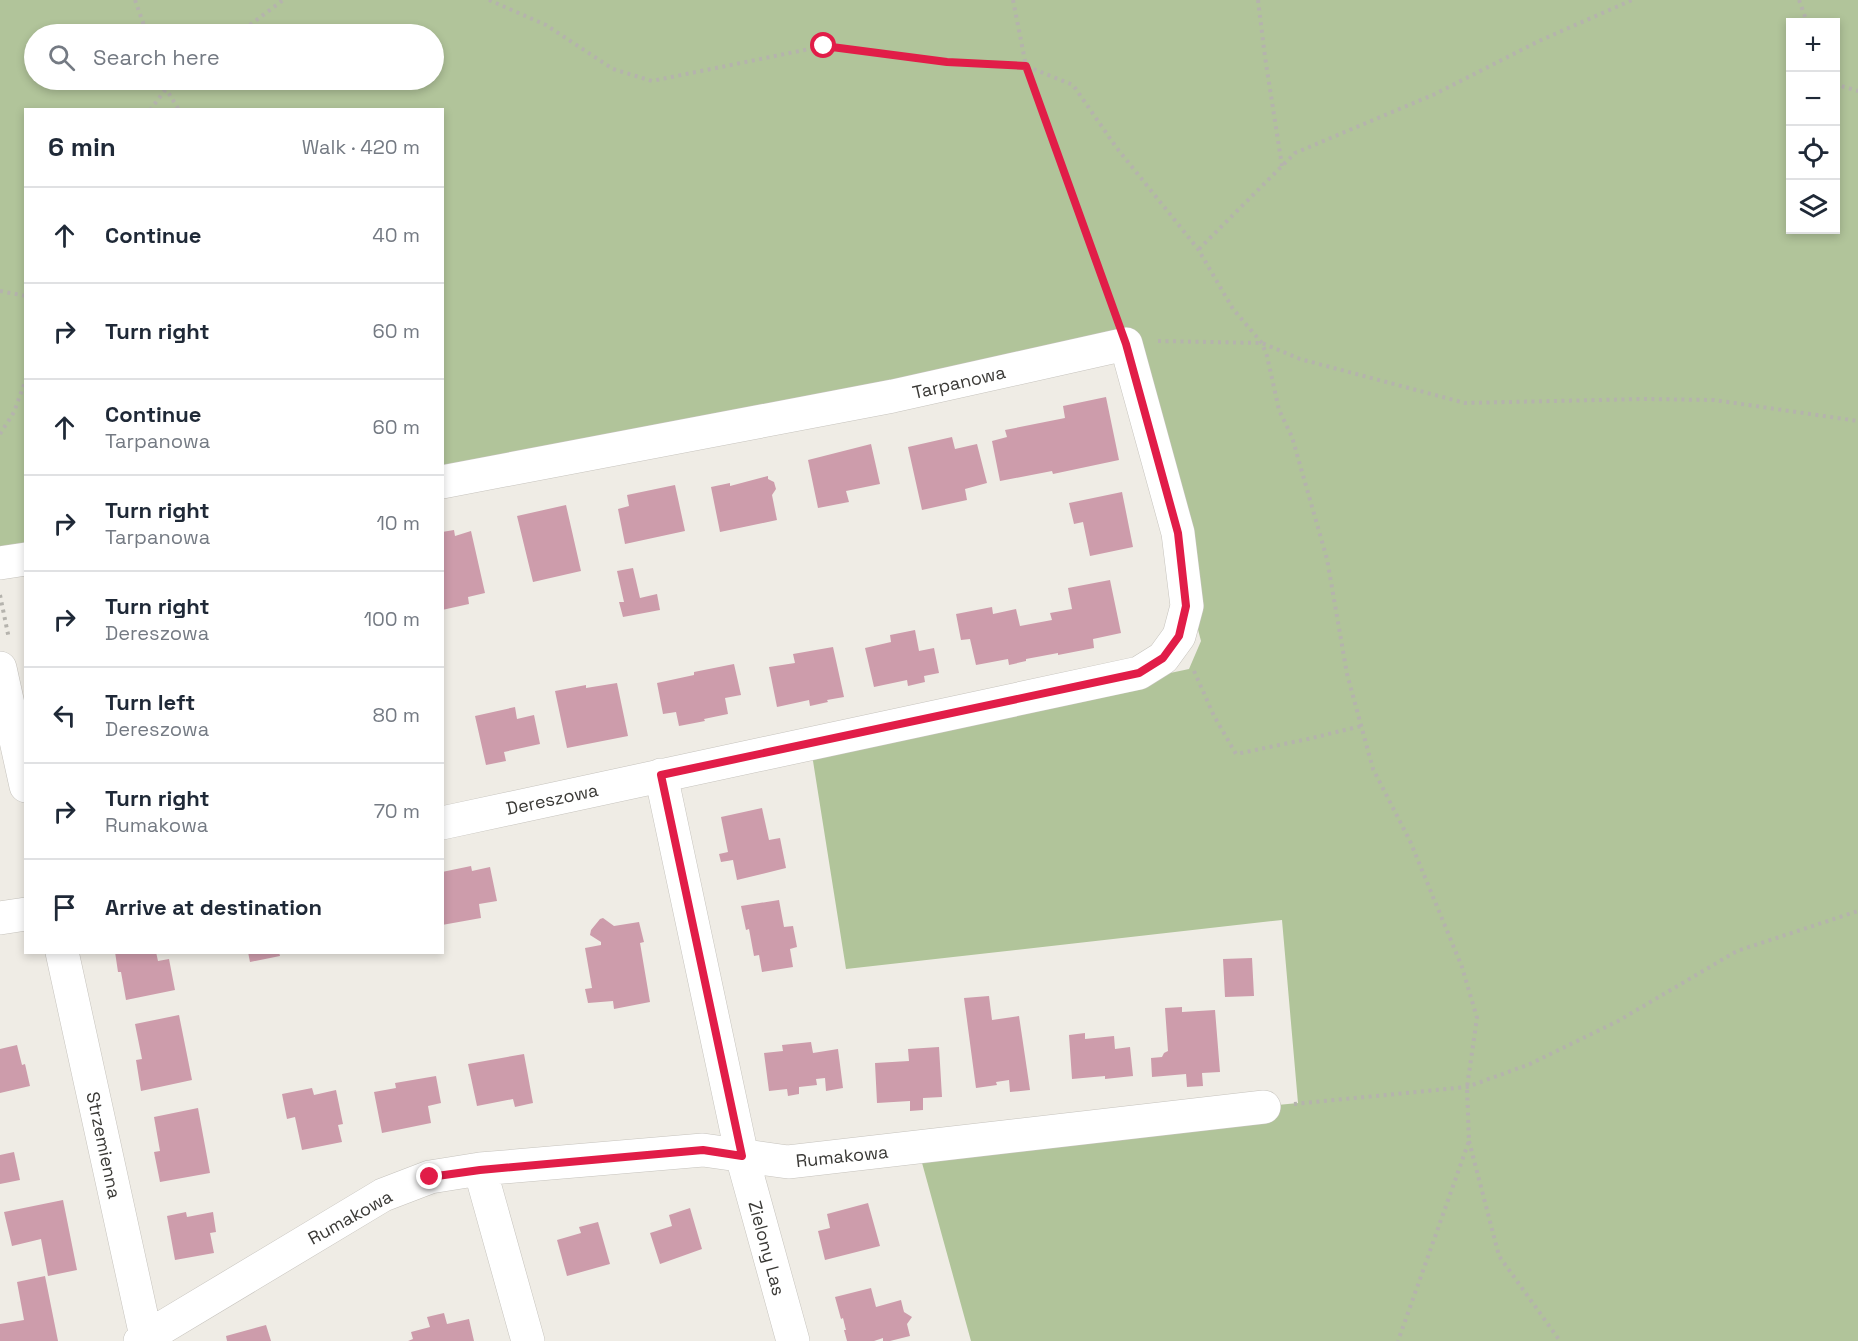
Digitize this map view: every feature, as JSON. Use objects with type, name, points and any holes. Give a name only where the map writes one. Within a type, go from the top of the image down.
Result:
[{"type":"street","name":"Tarpanowa","points":[[444,482],[893,396],[1125,342]]},
{"type":"street","points":[[1125,342],[1178,533],[1186,606],[1179,636]]},
{"type":"street","points":[[0,563],[24,559]]},
{"type":"street","name":"Dereszowa","points":[[444,823],[1139,673],[1163,658],[1179,636]]},
{"type":"street","points":[[0,668],[24,777]]},
{"type":"street","points":[[661,775],[742,1156]]},
{"type":"street","points":[[0,918],[24,914]]},
{"type":"street","name":"Strzemienna","points":[[62,954],[144,1340]]},
{"type":"street","name":"Rumakowa","points":[[144,1340],[383,1195],[430,1177],[480,1170],[703,1150],[788,1162],[1264,1107]]},
{"type":"street","name":"Zielony Las","points":[[742,1156],[792,1341]]},
{"type":"street","points":[[480,1170],[528,1341]]},
{"type":"path","points":[[135,0],[143,24]]},
{"type":"path","points":[[252,24],[284,0]]},
{"type":"path","points":[[489,0],[546,25],[613,69],[652,81],[824,46],[947,62],[1026,66],[1073,85],[1116,147],[1198,249],[1233,309],[1262,344],[1267,356],[1279,410],[1292,437],[1326,559],[1347,674],[1374,769],[1410,841],[1462,967],[1477,1018],[1467,1087],[1469,1141],[1499,1256],[1560,1341]]},
{"type":"path","points":[[1013,0],[1026,66],[1125,342],[1262,344],[1300,359],[1465,403],[1714,400],[1858,421]]},
{"type":"path","points":[[1258,0],[1282,167]]},
{"type":"path","points":[[1198,249],[1295,153],[1436,94],[1539,41],[1632,0]]},
{"type":"path","points":[[1799,0],[1806,18]]},
{"type":"path","points":[[1840,86],[1858,91]]},
{"type":"path","points":[[152,108],[165,90]]},
{"type":"path","points":[[167,90],[177,108]]},
{"type":"path","points":[[0,291],[24,296]]},
{"type":"path","points":[[0,434],[14,412],[24,384]]},
{"type":"path","points":[[1179,636],[1214,716],[1236,754],[1361,726]]},
{"type":"path","points":[[1264,1107],[1467,1087],[1530,1064],[1618,1021],[1737,951],[1858,911]]},
{"type":"path","points":[[1398,1341],[1469,1141]]},
{"type":"green space","points":[[0,0],[1858,0],[1858,1341],[971,1341],[916,1141],[1298,1103],[1282,920],[846,969],[810,742],[1048,699],[1189,669],[1201,641],[1124,346],[444,473],[444,108],[24,108],[24,546],[0,550]]},
{"type":"building","points":[[1106,397],[1119,460],[1053,474],[1052,471],[1000,481],[992,441],[1007,437],[1005,430],[1065,418],[1063,406]]},
{"type":"building","points":[[952,437],[955,449],[977,444],[987,483],[965,489],[967,500],[922,510],[908,447]]},
{"type":"building","points":[[871,444],[880,484],[846,491],[849,502],[818,508],[808,460]]},
{"type":"building","points":[[768,476],[768,479],[774,482],[776,489],[772,495],[777,520],[720,532],[711,487],[730,483],[730,486]]},
{"type":"building","points":[[675,485],[685,531],[625,544],[618,509],[629,506],[627,495]]},
{"type":"building","points":[[1122,492],[1133,547],[1090,556],[1083,522],[1074,524],[1069,503]]},
{"type":"building","points":[[566,505],[581,571],[533,582],[517,516]]},
{"type":"building","points":[[454,530],[455,536],[471,531],[485,593],[468,597],[469,604],[444,610],[444,532]]},
{"type":"building","points":[[633,568],[640,598],[657,594],[660,610],[623,617],[619,602],[624,602],[617,571]]},
{"type":"building","points":[[1110,580],[1121,633],[1093,639],[1094,648],[1026,659],[1026,661],[1009,665],[1008,659],[976,665],[970,639],[961,640],[956,614],[992,607],[993,614],[1016,609],[1020,626],[1052,620],[1050,613],[1072,609],[1068,588]]},
{"type":"building","points":[[915,630],[919,651],[934,648],[939,673],[924,676],[925,682],[908,686],[907,680],[874,687],[865,648],[891,642],[890,635]]},
{"type":"building","points":[[833,647],[844,697],[810,706],[809,700],[777,707],[769,667],[795,663],[793,654]]},
{"type":"building","points":[[734,664],[741,695],[725,698],[728,714],[679,726],[676,712],[663,714],[657,683],[694,675],[694,672]]},
{"type":"building","points":[[617,683],[628,736],[567,748],[555,691],[586,685],[586,688]]},
{"type":"building","points":[[515,707],[517,719],[534,715],[540,744],[504,752],[506,761],[486,765],[475,716]]},
{"type":"building","points":[[762,808],[769,840],[780,838],[786,868],[737,880],[733,860],[721,862],[719,854],[728,852],[721,817]]},
{"type":"building","points":[[471,866],[472,871],[490,867],[497,901],[479,904],[481,918],[444,925],[444,872]]},
{"type":"building","points":[[779,900],[784,927],[793,926],[797,947],[790,949],[793,967],[762,972],[759,955],[754,956],[749,929],[746,930],[741,906]]},
{"type":"building","points":[[603,918],[614,926],[639,922],[644,942],[640,943],[650,1002],[614,1009],[613,1001],[588,1003],[585,989],[592,988],[585,948],[601,945],[601,942],[590,935],[591,930]]},
{"type":"building","points":[[115,954],[156,954],[158,961],[169,959],[175,990],[126,1000],[121,972],[118,972]]},
{"type":"building","points":[[248,954],[280,954],[280,956],[250,962]]},
{"type":"building","points":[[1252,958],[1254,996],[1225,997],[1223,959]]},
{"type":"building","points":[[989,996],[992,1020],[1019,1016],[1030,1090],[1010,1092],[1009,1080],[996,1082],[997,1085],[976,1088],[964,998]]},
{"type":"building","points":[[1182,1007],[1182,1012],[1215,1010],[1220,1072],[1202,1073],[1203,1086],[1187,1087],[1186,1074],[1152,1077],[1151,1058],[1162,1057],[1168,1051],[1165,1008]]},
{"type":"building","points":[[179,1015],[192,1080],[141,1091],[136,1060],[142,1059],[135,1024]]},
{"type":"building","points":[[1085,1033],[1085,1039],[1114,1036],[1115,1049],[1130,1047],[1133,1076],[1072,1079],[1069,1035]]},
{"type":"building","points":[[811,1042],[813,1053],[838,1049],[843,1088],[826,1091],[825,1078],[816,1079],[817,1085],[799,1087],[799,1094],[788,1096],[787,1089],[769,1091],[764,1053],[783,1051],[782,1045]]},
{"type":"building","points":[[17,1045],[22,1065],[25,1064],[30,1086],[0,1093],[0,1049]]},
{"type":"building","points":[[939,1047],[942,1097],[923,1098],[923,1110],[910,1111],[910,1101],[877,1103],[875,1063],[909,1061],[908,1049]]},
{"type":"building","points":[[524,1054],[533,1103],[515,1107],[513,1099],[477,1106],[468,1064]]},
{"type":"building","points":[[436,1076],[441,1103],[428,1106],[431,1123],[382,1133],[374,1092],[396,1088],[395,1083]]},
{"type":"building","points":[[312,1088],[314,1095],[336,1090],[343,1124],[338,1125],[342,1142],[302,1150],[295,1117],[287,1119],[282,1094]]},
{"type":"building","points":[[198,1108],[210,1173],[160,1182],[154,1152],[160,1151],[154,1117]]},
{"type":"building","points":[[14,1152],[20,1180],[0,1184],[0,1155]]},
{"type":"building","points":[[63,1200],[77,1270],[48,1276],[41,1239],[12,1246],[4,1212]]},
{"type":"building","points":[[868,1203],[880,1246],[825,1260],[818,1231],[830,1228],[827,1214]]},
{"type":"building","points":[[690,1208],[702,1249],[660,1264],[650,1233],[672,1226],[669,1215]]},
{"type":"building","points":[[186,1212],[187,1217],[213,1212],[216,1232],[210,1233],[214,1253],[175,1260],[167,1216]]},
{"type":"building","points":[[598,1222],[610,1264],[567,1276],[557,1240],[581,1233],[579,1227]]},
{"type":"building","points":[[45,1276],[58,1341],[0,1341],[0,1324],[24,1320],[17,1282]]},
{"type":"building","points":[[871,1288],[876,1307],[901,1300],[904,1312],[912,1317],[907,1324],[910,1336],[890,1341],[883,1341],[883,1338],[874,1341],[847,1341],[843,1318],[841,1319],[835,1297]]},
{"type":"building","points":[[444,1313],[447,1324],[469,1319],[474,1341],[408,1341],[413,1339],[411,1332],[430,1327],[427,1317]]},
{"type":"building","points":[[266,1325],[271,1341],[227,1341],[226,1336]]},
{"type":"route","points":[[430,1177],[480,1170],[703,1150],[742,1156],[661,775],[1139,673],[1163,658],[1179,636],[1186,606],[1178,533],[1126,344],[1026,66],[947,62],[824,46]]}]
